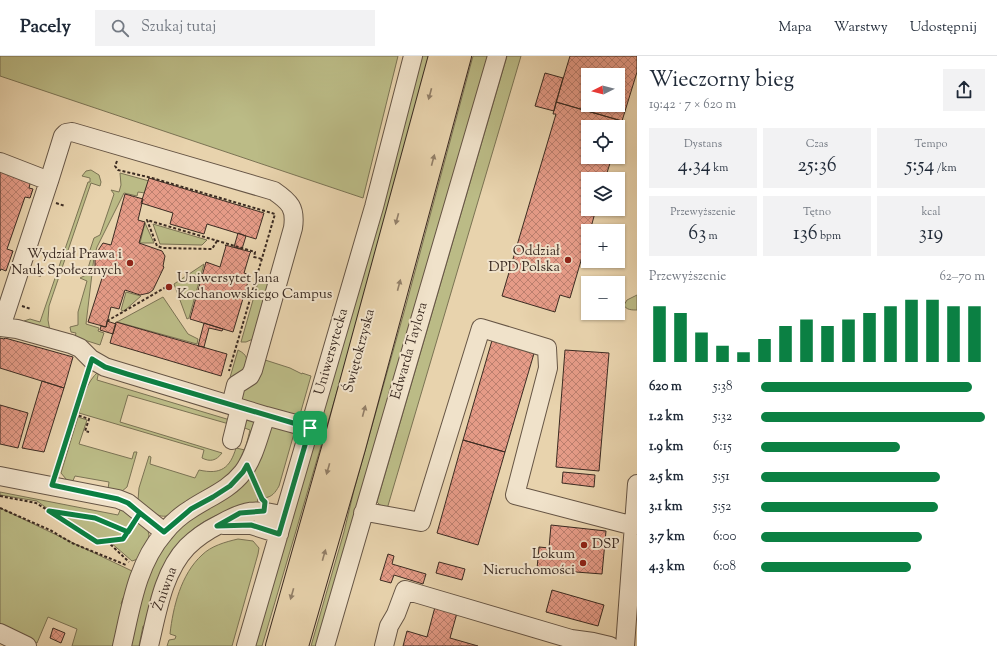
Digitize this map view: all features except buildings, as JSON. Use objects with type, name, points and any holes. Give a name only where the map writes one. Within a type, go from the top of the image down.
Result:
[{"type":"highway","name":"Świętokrzyska","points":[[277,646],[338,431],[440,56]]},
{"type":"highway","name":"Świętokrzyska","points":[[297,646],[358,434],[460,56]]},
{"type":"street","name":"Uniwersytecka","points":[[246,646],[374,207],[413,56]]},
{"type":"street","name":"Edwarda Taylora","points":[[326,646],[363,513],[496,56]]},
{"type":"street","points":[[232,440],[235,407],[236,385],[250,376],[253,370],[294,228],[294,213],[289,202],[274,191],[72,132],[66,133],[63,136],[49,181],[5,298],[1,327],[17,329],[71,344],[80,348],[92,359],[105,367],[235,407],[310,428]]},
{"type":"street","points":[[0,162],[49,181]]},
{"type":"street","points":[[363,513],[372,513],[421,522],[481,328],[547,348],[548,368],[515,495],[634,526]]},
{"type":"street","points":[[122,646],[134,595],[143,567],[151,550],[164,532],[191,509],[230,486],[243,472],[252,458],[266,416]]},
{"type":"street","points":[[0,476],[118,499],[128,503],[164,532]]},
{"type":"street","points":[[625,646],[637,484]]},
{"type":"street","name":"Żniwna","points":[[151,638],[167,580],[182,552],[194,540],[240,513],[264,511],[284,516]]},
{"type":"street","name":"Żniwna","points":[[217,526],[251,525],[279,534]]},
{"type":"street","points":[[384,646],[389,626],[396,614],[405,590],[570,643],[593,642],[610,646]]},
{"type":"street","points":[[0,633],[27,646]]},
{"type":"path","points":[[121,146],[115,166],[118,170],[152,178],[275,214],[228,374]]},
{"type":"path","points":[[53,202],[65,206]]},
{"type":"path","points":[[217,241],[212,249],[163,248],[157,246],[147,220],[255,252],[254,257],[262,259]]},
{"type":"path","points":[[107,321],[166,287]]},
{"type":"path","points":[[52,485],[92,359]]},
{"type":"path","points":[[74,414],[89,418],[85,431],[89,432]]},
{"type":"path","points":[[247,465],[262,499],[265,502],[264,511]]},
{"type":"path","points":[[0,496],[36,503],[97,542],[123,539],[140,513]]},
{"type":"path","points":[[0,508],[50,530],[72,543],[126,565]]},
{"type":"path","points":[[49,511],[95,518],[128,532]]},
{"type":"path","points":[[107,541],[129,562],[131,567]]},
{"type":"green space","points":[[0,56],[398,56],[363,198],[0,76]]},
{"type":"green space","points":[[418,56],[429,56],[344,368],[262,646],[252,646]]},
{"type":"green space","points":[[473,56],[490,56],[319,646],[311,646],[344,532],[354,490],[406,305]]},
{"type":"green space","points":[[507,56],[521,56],[387,509],[377,502]]},
{"type":"green space","points":[[91,170],[99,175],[101,182],[100,186],[91,183],[49,306],[48,320],[50,331],[59,331],[55,334],[23,323],[24,321],[30,319],[40,322],[88,182],[90,182],[90,178],[82,176],[86,171]]},
{"type":"green space","points":[[120,173],[149,181],[145,193],[138,192],[137,196],[124,193],[97,247],[94,257],[86,324],[99,328],[98,331],[104,333],[100,345],[75,337],[76,333],[71,332],[70,327],[78,325],[78,312],[87,281],[80,278],[86,275],[92,255],[90,250],[94,238],[100,235],[114,194],[111,190],[119,192],[121,185]]},
{"type":"green space","points":[[145,223],[154,243],[140,243]]},
{"type":"green space","points":[[153,224],[207,240],[202,245],[160,244]]},
{"type":"green space","points":[[204,264],[189,318],[187,319],[174,284]]},
{"type":"green space","points":[[259,279],[272,283],[253,339],[246,342],[241,342]]},
{"type":"green space","points":[[126,292],[141,296],[124,311],[121,310]]},
{"type":"green space","points":[[637,295],[637,310],[626,308],[625,303],[627,300]]},
{"type":"green space","points":[[163,297],[188,334],[198,339],[197,344],[117,322]]},
{"type":"green space","points":[[238,350],[244,354],[246,358],[247,369],[229,381]]},
{"type":"green space","points":[[262,359],[311,376],[299,418],[241,402],[240,391]]},
{"type":"green space","points":[[99,371],[97,380],[230,420],[229,424],[128,395],[120,422],[222,453],[220,456],[213,460],[208,460],[202,458],[204,450],[79,413],[88,385]]},
{"type":"green space","points":[[248,415],[254,422],[243,458],[229,477],[171,515],[157,515],[138,500],[139,488],[149,456],[151,457],[150,464],[195,478],[199,470],[219,471],[231,461],[236,448],[245,450],[250,430],[242,427]]},
{"type":"green space","points":[[78,417],[87,420],[79,444],[132,459],[134,452],[137,452],[127,487],[121,492],[108,489],[109,482],[75,476],[71,485],[61,473]]},
{"type":"green space","points":[[271,425],[295,430],[279,486],[273,494],[264,498],[252,469]]},
{"type":"green space","points":[[249,474],[258,496],[257,505],[232,510],[210,519],[190,532],[181,541],[173,551],[143,626],[139,646],[127,646],[148,570],[174,532]]},
{"type":"green space","points":[[0,492],[118,515],[121,508],[136,516],[127,530],[96,516],[48,509],[37,501],[0,495]]},
{"type":"green space","points":[[0,508],[132,571],[128,599],[123,598],[121,604],[126,607],[117,646],[72,646],[77,629],[48,617],[37,643],[0,627]]},
{"type":"green space","points":[[55,513],[94,519],[126,533],[123,538],[97,540]]},
{"type":"green space","points":[[138,518],[147,527],[149,535],[148,542],[138,559],[132,561],[110,542],[124,541]]},
{"type":"green space","points":[[238,539],[253,541],[259,548],[232,646],[167,646],[169,640],[175,639],[176,636],[170,634],[173,613],[183,581],[202,555],[210,549],[223,543]]},
{"type":"place","name":"Oddział DPD Polska","points":[[568,260]]},
{"type":"place","name":"Wydział Prawa i Nauk Społecznych","points":[[130,263]]},
{"type":"place","name":"Uniwersytet Jana Kochanowskiego Campus","points":[[169,287]]},
{"type":"place","name":"DSP","points":[[584,545]]},
{"type":"place","name":"Lokum Nieruchomości","points":[[583,563]]},
{"type":"route","points":[[310,428],[127,374],[105,367],[96,363],[92,359],[52,485],[118,499],[128,503],[140,513],[128,532],[123,539],[97,542],[49,511],[95,518],[128,532],[140,513],[164,532],[191,509],[230,486],[243,472],[247,465],[261,493],[262,499],[265,502],[264,511],[240,513],[217,526],[242,524],[251,525],[279,534],[310,428]]}]
